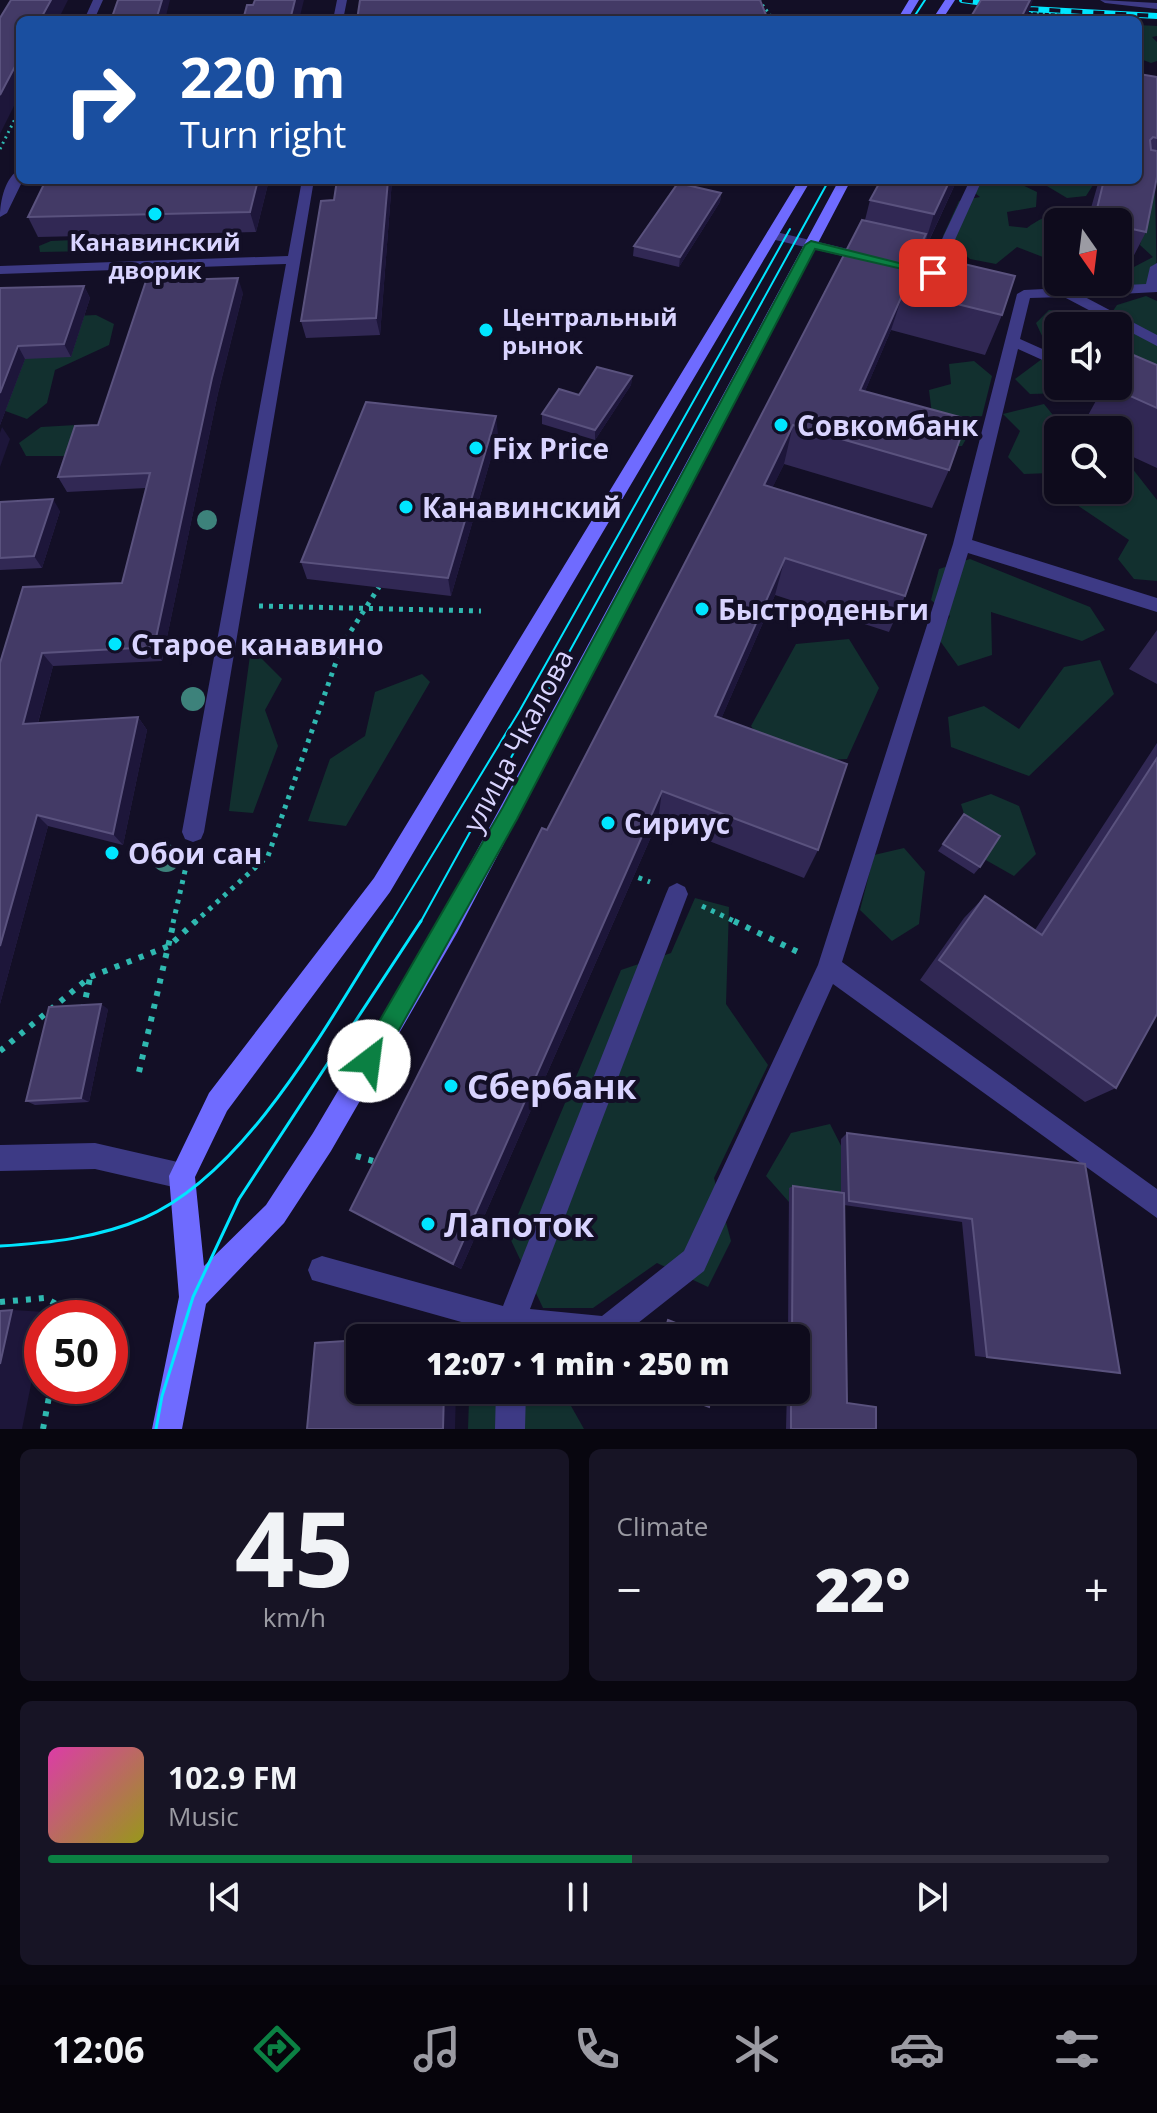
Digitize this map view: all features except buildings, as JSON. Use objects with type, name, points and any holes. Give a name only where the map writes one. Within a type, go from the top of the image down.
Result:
[{"type":"main road","name":"улица Чкалова","points":[[182,1176],[218,1102],[390,873],[803,184]]},
{"type":"main road","name":"улица Чкалова","points":[[193,1297],[275,1214],[322,1142],[502,827],[843,184]]},
{"type":"main road","points":[[167,1429],[193,1297],[182,1176]]},
{"type":"street","points":[[1105,0],[1157,6]]},
{"type":"street","points":[[0,213],[16,181]]},
{"type":"street","points":[[193,832],[307,184]]},
{"type":"street","points":[[918,269],[940,274],[974,184]]},
{"type":"street","points":[[772,235],[887,262]]},
{"type":"street","points":[[0,270],[292,260]]},
{"type":"street","points":[[1132,290],[1154,288],[1157,267]]},
{"type":"street","points":[[614,1324],[694,1261],[829,967],[962,544],[1012,341],[1016,292],[1044,293]]},
{"type":"street","points":[[1073,296],[1157,341]]},
{"type":"street","points":[[1012,341],[1044,356]]},
{"type":"street","points":[[962,544],[1157,605]]},
{"type":"street","points":[[513,1324],[677,894]]},
{"type":"street","points":[[829,967],[1157,1205]]},
{"type":"street","points":[[0,1158],[95,1156],[182,1176]]},
{"type":"street","points":[[322,1270],[492,1324]]},
{"type":"street","points":[[510,1429],[511,1404]]},
{"type":"path","points":[[1012,9],[1088,16]]},
{"type":"path","points":[[0,149],[16,117]]},
{"type":"path","points":[[0,1051],[90,977],[169,946],[268,856],[342,645],[379,587]]},
{"type":"path","points":[[234,605],[481,611]]},
{"type":"path","points":[[139,1072],[193,832]]},
{"type":"path","points":[[83,1010],[90,977]]},
{"type":"path","points":[[356,1156],[373,1161]]},
{"type":"path","points":[[0,1302],[49,1300]]},
{"type":"path","points":[[43,1429],[48,1404]]},
{"type":"green space","points":[[1142,25],[1157,26],[1157,36],[1152,37],[1157,42],[1157,61],[1151,63],[1142,60]]},
{"type":"green space","points":[[966,184],[1020,184],[1037,192],[1036,207],[1007,212],[1009,226],[1027,228],[1044,218],[1044,257],[1017,247],[996,264],[970,259],[943,236],[959,201],[980,197]]},
{"type":"green space","points":[[1044,184],[1094,184],[1086,196],[1067,198]]},
{"type":"green space","points":[[1106,184],[1130,184],[1129,188]]},
{"type":"green space","points":[[1155,190],[1157,289],[1141,285],[1132,289],[1132,268],[1153,257],[1140,245]]},
{"type":"green space","points":[[99,239],[103,247],[95,251],[40,252],[39,246],[51,241]]},
{"type":"green space","points":[[1146,296],[1157,301],[1157,412],[1123,400],[1132,400],[1132,312],[1112,312],[1117,305]]},
{"type":"green space","points":[[96,315],[114,324],[109,345],[55,370],[47,403],[27,419],[0,409],[32,318]]},
{"type":"green space","points":[[1044,315],[1044,340],[1036,323]]},
{"type":"green space","points":[[1044,357],[1044,394],[1030,394],[1015,379]]},
{"type":"green space","points":[[974,361],[992,376],[982,416],[960,422],[969,434],[962,446],[936,446],[929,390],[951,384],[949,364]]},
{"type":"green space","points":[[1044,404],[1054,416],[1044,416],[1044,473],[1024,474],[1008,457],[1020,431],[1003,414]]},
{"type":"green space","points":[[76,425],[87,438],[69,456],[26,456],[19,443],[41,427]]},
{"type":"green space","points":[[1132,468],[1157,500],[1157,581],[1134,579],[1118,559],[1129,540],[1075,504],[1132,504]]},
{"type":"green space","points":[[970,559],[1090,607],[1105,630],[1082,641],[991,612],[992,655],[958,666],[938,638],[950,616],[931,600],[939,569]]},
{"type":"green space","points":[[849,639],[879,688],[847,759],[778,762],[751,726],[796,644]]},
{"type":"green space","points":[[251,648],[282,679],[265,710],[278,746],[253,813],[229,811]]},
{"type":"green space","points":[[1100,660],[1114,694],[1029,776],[951,747],[948,717],[984,706],[1019,729],[1064,667]]},
{"type":"green space","points":[[422,674],[430,682],[346,826],[308,821],[330,759],[365,736],[375,692]]},
{"type":"green space","points":[[991,794],[1019,806],[1036,854],[1014,876],[977,855],[961,804]]},
{"type":"green space","points":[[904,848],[925,872],[919,924],[892,941],[860,910],[874,855]]},
{"type":"green space","points":[[695,898],[729,907],[726,1004],[768,1065],[714,1178],[731,1241],[708,1287],[657,1263],[593,1308],[543,1308],[509,1236],[621,970],[671,953]]},
{"type":"green space","points":[[830,1124],[860,1183],[804,1219],[766,1176],[791,1133]]},
{"type":"green space","points":[[469,1404],[570,1404],[584,1429],[468,1429]]},
{"type":"tram line","points":[[915,16],[925,0]]},
{"type":"tram line","points":[[420,923],[827,184]]},
{"type":"tram line","points":[[391,923],[520,710],[790,229]]},
{"type":"tram line","points":[[0,1246],[91,1235],[144,1218],[183,1196],[219,1166],[285,1088],[392,921]]},
{"type":"tram line","points":[[156,1429],[162,1396],[193,1297],[239,1199],[421,921]]},
{"type":"railway","points":[[962,0],[1029,9],[1157,16]]},
{"type":"place","name":"Канавинский дворик","points":[[155,214]]},
{"type":"place","name":"Центральный рынок","points":[[486,330]]},
{"type":"place","name":"Совкомбанк","points":[[781,425]]},
{"type":"place","name":"Fix Price","points":[[476,448]]},
{"type":"place","name":"Канавинский","points":[[406,507]]},
{"type":"place","name":"Быстроденьги","points":[[702,609]]},
{"type":"place","name":"Старое канавино","points":[[115,644]]},
{"type":"place","name":"Сириус","points":[[608,823]]},
{"type":"place","name":"Обои сан","points":[[112,853]]},
{"type":"place","name":"Сбербанк","points":[[451,1086]]},
{"type":"place","name":"Лапоток","points":[[428,1224]]},
{"type":"route","points":[[369,1061],[510,813],[811,245],[933,273]]}]
